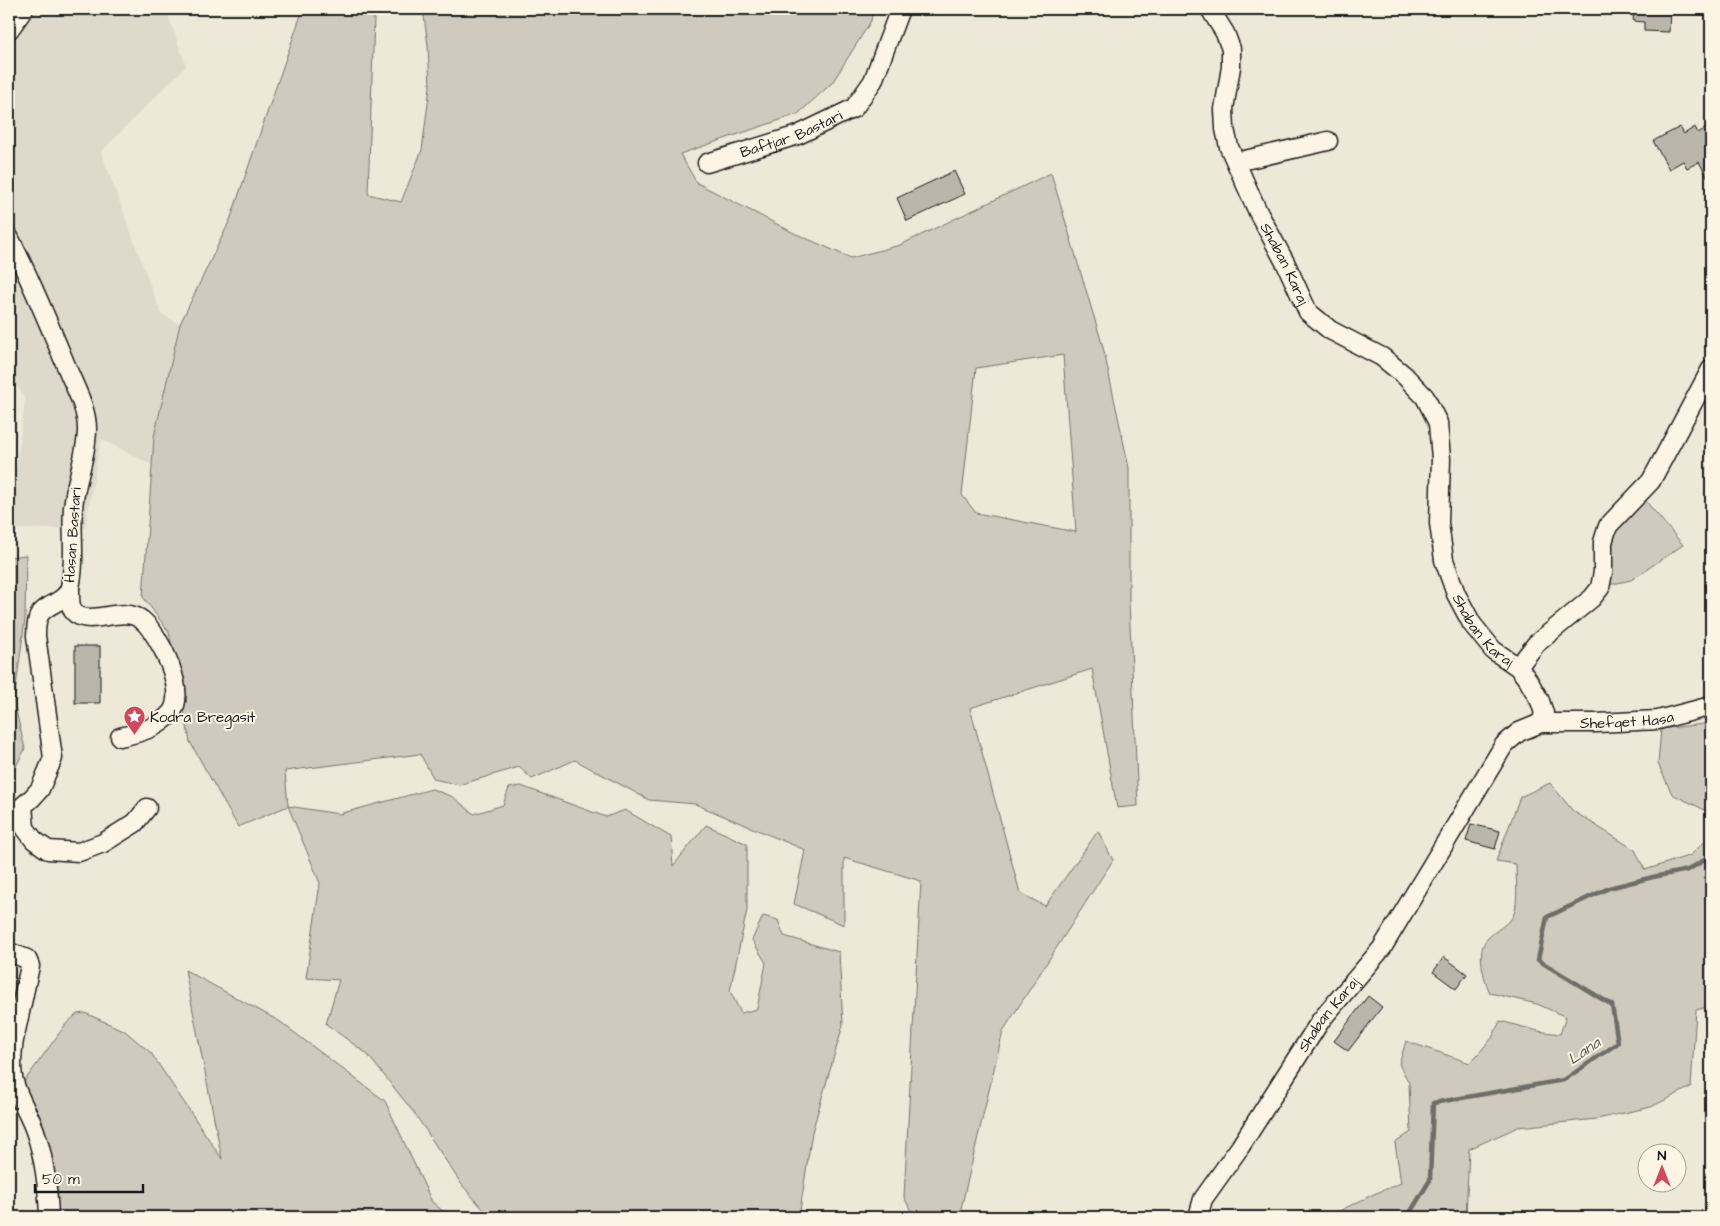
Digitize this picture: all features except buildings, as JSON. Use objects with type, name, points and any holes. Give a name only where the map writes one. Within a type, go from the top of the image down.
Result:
[{"type":"street","points":[[9,30],[24,9]]},
{"type":"street","name":"Baftjar Bastari","points":[[707,163],[798,135],[854,108],[873,81],[900,9]]},
{"type":"street","name":"Shaban Karaj","points":[[1198,1217],[1203,1199],[1240,1146],[1320,1020],[1382,948],[1504,745],[1519,732],[1542,723],[1544,714],[1540,701],[1528,680],[1518,667],[1493,650],[1472,624],[1456,594],[1444,560],[1439,523],[1441,459],[1438,423],[1425,397],[1404,374],[1382,357],[1330,330],[1308,312],[1286,264],[1258,212],[1224,129],[1224,109],[1231,67],[1231,49],[1225,33],[1210,9]]},
{"type":"street","points":[[1236,162],[1328,141]]},
{"type":"street","name":"Hasan Bastari","points":[[9,237],[28,275],[62,356],[83,408],[87,427],[74,491],[70,589],[62,599],[46,608],[39,615],[36,636],[53,758],[40,789],[9,818]]},
{"type":"street","points":[[1518,667],[1536,644],[1592,598],[1600,588],[1603,572],[1603,542],[1608,526],[1651,481],[1711,369]]},
{"type":"street","points":[[70,589],[72,608],[76,614],[87,618],[118,614],[141,619],[151,629],[168,657],[175,684],[176,698],[172,712],[150,729],[120,737]]},
{"type":"street","name":"Shefqet Hasa","points":[[1542,723],[1658,720],[1711,706]]},
{"type":"street","points":[[23,806],[25,828],[34,840],[48,850],[79,852],[103,843],[135,823],[147,808]]},
{"type":"street","points":[[9,952],[27,959],[30,966],[12,1052],[12,1075],[41,1149],[49,1217]]},
{"type":"shaded area","points":[[9,9],[166,9],[186,66],[101,152],[161,314],[180,324],[154,437],[152,465],[101,439],[85,528],[9,529],[25,399],[9,371]]},
{"type":"shaded area","points":[[303,9],[372,9],[374,19],[368,194],[401,202],[422,150],[430,87],[428,45],[423,9],[873,9],[871,21],[832,83],[798,114],[680,154],[697,183],[794,233],[851,258],[900,245],[1051,173],[1103,347],[1129,468],[1129,601],[1138,806],[1117,808],[1092,669],[970,708],[1020,893],[1045,906],[1098,831],[1113,860],[1003,1031],[959,1217],[914,1217],[904,1197],[921,881],[844,858],[844,925],[794,904],[805,850],[695,804],[649,800],[575,760],[532,779],[519,767],[459,785],[434,779],[420,754],[285,771],[288,806],[238,827],[190,742],[169,632],[143,597],[154,437],[180,324],[230,220]],"holes":[[[1063,355],[1076,532],[976,513],[962,495],[976,368]]]},
{"type":"shaded area","points":[[1644,499],[1683,545],[1631,580],[1608,585],[1611,535]]},
{"type":"shaded area","points":[[26,555],[25,619],[14,702],[25,749],[9,780],[9,557]]},
{"type":"shaded area","points":[[1711,723],[1711,813],[1672,794],[1658,764],[1661,729]]},
{"type":"shaded area","points":[[1550,783],[1573,811],[1635,850],[1645,870],[1691,855],[1711,835],[1711,1006],[1696,1010],[1691,1087],[1651,1107],[1597,1119],[1518,1127],[1469,1149],[1466,1217],[1327,1217],[1401,1183],[1395,1143],[1411,1132],[1409,1083],[1399,1064],[1406,1041],[1470,1063],[1492,1038],[1500,1021],[1538,1031],[1560,1034],[1566,1017],[1537,1004],[1490,993],[1483,973],[1481,957],[1484,943],[1510,921],[1516,907],[1516,864],[1496,861],[1520,797]]},
{"type":"shaded area","points":[[521,786],[606,817],[625,810],[671,837],[673,866],[706,825],[747,844],[747,910],[730,991],[741,1013],[757,1009],[766,963],[752,940],[763,916],[778,920],[784,936],[839,952],[843,1025],[812,1132],[799,1217],[490,1217],[462,1185],[415,1114],[367,1054],[326,1024],[339,980],[306,978],[320,883],[288,806],[339,814],[432,789],[453,797],[474,814],[503,805],[509,788]]},
{"type":"shaded area","points":[[185,970],[279,1021],[385,1101],[432,1202],[450,1217],[57,1217],[23,1083],[66,1024],[77,1014],[85,1013],[125,1031],[151,1053],[222,1159]]},
{"type":"waterway","name":"Lana","points":[[1406,1217],[1430,1180],[1433,1103],[1564,1080],[1618,1043],[1612,1005],[1538,960],[1547,917],[1609,888],[1688,870],[1711,856]]},
{"type":"place","name":"Kodra Bregasit","points":[[134,736]]}]
